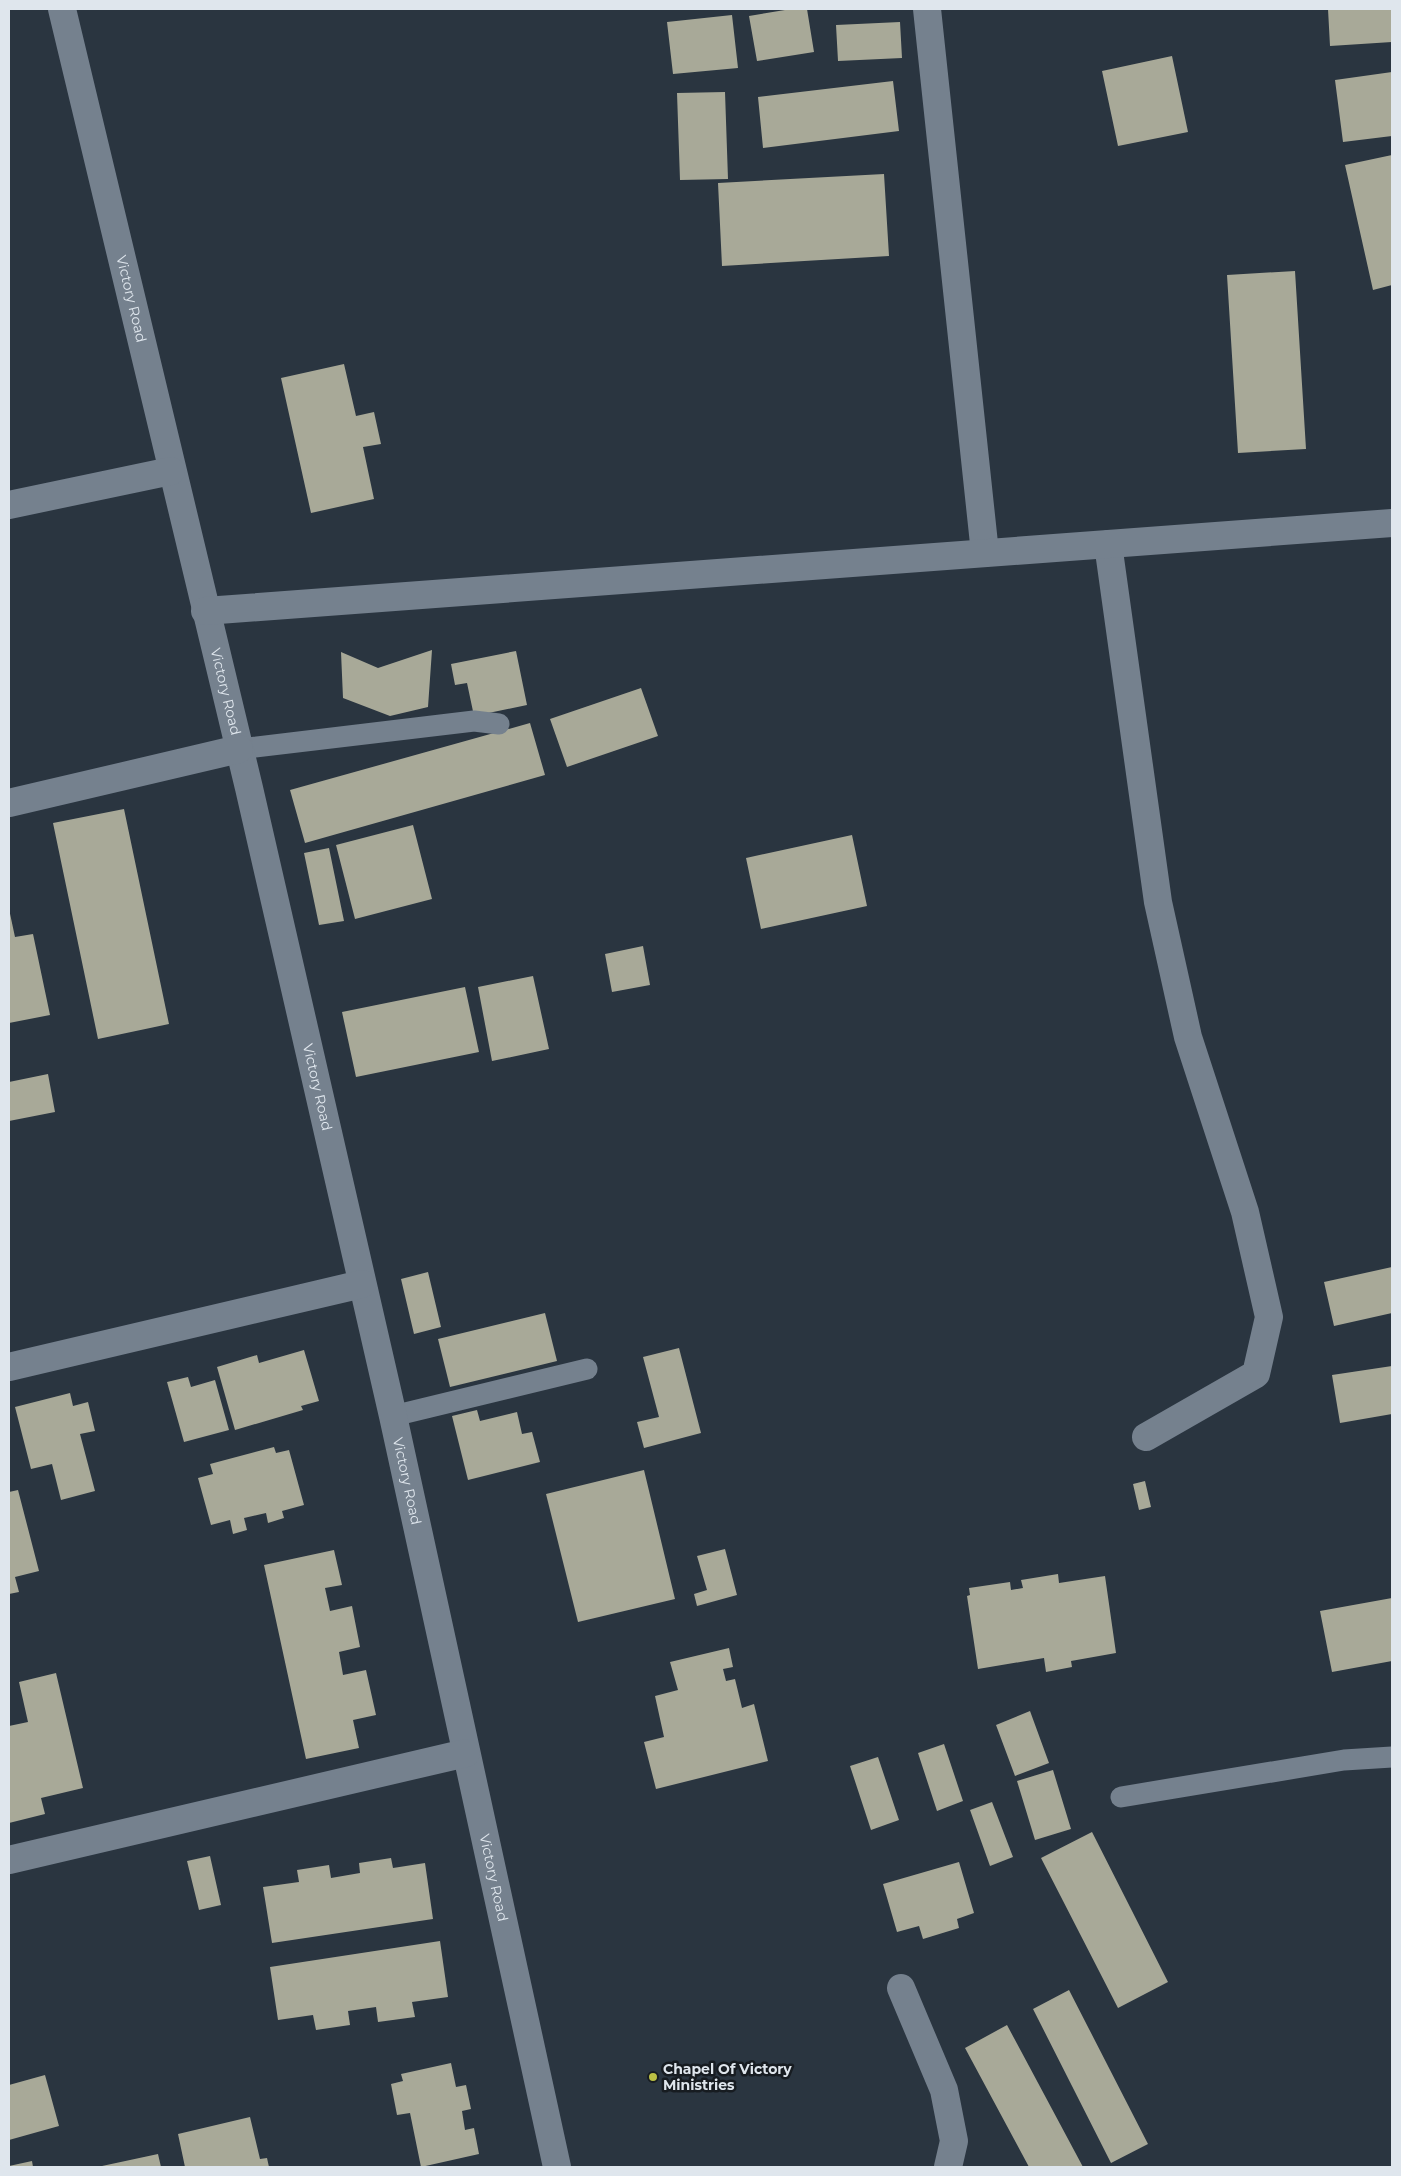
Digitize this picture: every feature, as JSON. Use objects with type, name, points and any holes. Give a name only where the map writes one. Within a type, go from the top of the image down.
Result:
[{"type":"street","name":"Victory Road","points":[[62,9],[239,749],[393,1416],[557,2167]]},
{"type":"street","points":[[927,9],[985,553]]},
{"type":"street","points":[[9,505],[171,471]]},
{"type":"street","points":[[205,611],[1392,523]]},
{"type":"street","points":[[1108,544],[1158,902],[1188,1037],[1245,1212],[1268,1317],[1256,1374],[1146,1437]]},
{"type":"street","points":[[9,803],[239,749]]},
{"type":"street","points":[[9,1367],[362,1284]]},
{"type":"street","points":[[9,1860],[466,1753]]},
{"type":"street","points":[[901,1988],[944,2090],[954,2141],[948,2167]]},
{"type":"lane","points":[[239,749],[474,721],[499,724]]},
{"type":"lane","points":[[393,1416],[587,1369]]},
{"type":"lane","points":[[1121,1797],[1344,1760],[1392,1757]]},
{"type":"building","points":[[791,9],[807,9],[814,52],[757,61],[749,16]]},
{"type":"building","points":[[1328,9],[1392,9],[1392,42],[1330,46]]},
{"type":"building","points":[[732,15],[738,68],[673,74],[667,22]]},
{"type":"building","points":[[900,22],[902,58],[838,61],[836,25]]},
{"type":"building","points":[[1172,56],[1188,132],[1118,146],[1102,71]]},
{"type":"building","points":[[1392,72],[1392,136],[1343,142],[1335,80]]},
{"type":"building","points":[[893,81],[899,131],[763,148],[758,97]]},
{"type":"building","points":[[725,92],[728,179],[680,180],[677,93]]},
{"type":"building","points":[[1392,155],[1392,285],[1373,290],[1345,165]]},
{"type":"building","points":[[884,174],[889,256],[722,266],[718,183]]},
{"type":"building","points":[[1295,271],[1306,449],[1238,453],[1227,275]]},
{"type":"building","points":[[344,364],[356,416],[374,412],[381,444],[363,447],[374,499],[311,513],[281,378]]},
{"type":"building","points":[[432,650],[428,707],[390,716],[343,698],[341,652],[378,668]]},
{"type":"building","points":[[516,651],[527,705],[474,716],[467,683],[455,685],[451,664]]},
{"type":"building","points":[[641,688],[658,736],[567,767],[550,719]]},
{"type":"building","points":[[530,723],[545,775],[305,843],[290,790]]},
{"type":"building","points":[[124,809],[169,1024],[98,1039],[53,823]]},
{"type":"building","points":[[413,825],[432,899],[355,919],[336,845]]},
{"type":"building","points":[[852,835],[867,906],[761,929],[746,858]]},
{"type":"building","points":[[329,848],[344,921],[319,925],[304,853]]},
{"type":"building","points":[[9,909],[15,937],[33,934],[50,1015],[9,1023]]},
{"type":"building","points":[[643,946],[650,985],[612,992],[605,954]]},
{"type":"building","points":[[533,976],[549,1049],[492,1061],[478,987]]},
{"type":"building","points":[[465,987],[479,1052],[356,1077],[342,1012]]},
{"type":"building","points":[[48,1074],[55,1112],[9,1121],[9,1082]]},
{"type":"building","points":[[1392,1267],[1392,1313],[1334,1326],[1324,1282]]},
{"type":"building","points":[[428,1272],[441,1327],[414,1334],[401,1279]]},
{"type":"building","points":[[545,1313],[557,1361],[450,1387],[438,1339]]},
{"type":"building","points":[[679,1348],[701,1433],[644,1448],[637,1422],[659,1417],[643,1357]]},
{"type":"building","points":[[304,1350],[319,1401],[301,1406],[303,1410],[235,1430],[217,1367],[257,1355],[259,1363]]},
{"type":"building","points":[[1392,1366],[1392,1414],[1340,1423],[1332,1375]]},
{"type":"building","points":[[188,1377],[191,1387],[215,1380],[229,1430],[184,1442],[167,1382]]},
{"type":"building","points":[[70,1393],[73,1406],[88,1402],[95,1431],[80,1434],[95,1491],[61,1500],[52,1464],[31,1469],[15,1407]]},
{"type":"building","points":[[477,1410],[480,1421],[517,1412],[522,1434],[532,1432],[540,1462],[468,1480],[452,1416]]},
{"type":"building","points":[[274,1447],[276,1453],[289,1450],[304,1505],[282,1511],[284,1518],[268,1523],[266,1513],[244,1518],[247,1530],[233,1534],[230,1520],[211,1525],[198,1478],[213,1474],[210,1464]]},
{"type":"building","points":[[644,1470],[675,1599],[578,1622],[546,1494]]},
{"type":"building","points":[[1145,1481],[1151,1507],[1139,1510],[1133,1484]]},
{"type":"building","points":[[18,1490],[39,1571],[15,1577],[19,1592],[9,1594],[9,1492]]},
{"type":"building","points":[[725,1549],[737,1595],[697,1606],[694,1594],[707,1590],[697,1556]]},
{"type":"building","points":[[334,1550],[342,1585],[325,1588],[330,1611],[352,1606],[360,1647],[339,1652],[343,1675],[366,1670],[376,1715],[353,1720],[359,1748],[306,1759],[264,1565]]},
{"type":"building","points":[[1058,1574],[1059,1583],[1105,1576],[1116,1653],[1071,1661],[1072,1667],[1046,1672],[1044,1658],[978,1669],[967,1596],[970,1595],[969,1588],[1010,1582],[1011,1590],[1023,1588],[1021,1580]]},
{"type":"building","points":[[1392,1598],[1392,1661],[1332,1672],[1320,1611]]},
{"type":"building","points":[[729,1648],[733,1667],[723,1669],[726,1681],[735,1679],[742,1708],[754,1704],[768,1761],[656,1789],[644,1742],[664,1737],[655,1696],[678,1690],[670,1662]]},
{"type":"building","points":[[56,1673],[83,1788],[41,1798],[45,1814],[9,1823],[9,1726],[28,1722],[19,1682]]},
{"type":"building","points":[[1030,1711],[1049,1763],[1015,1776],[996,1725]]},
{"type":"building","points":[[944,1744],[963,1801],[937,1811],[918,1753]]},
{"type":"building","points":[[878,1757],[899,1820],[871,1830],[850,1766]]},
{"type":"building","points":[[1053,1770],[1071,1829],[1035,1840],[1017,1781]]},
{"type":"building","points":[[992,1802],[1013,1857],[990,1866],[970,1810]]},
{"type":"building","points":[[1092,1832],[1168,1982],[1118,2008],[1041,1858]]},
{"type":"building","points":[[210,1856],[221,1905],[199,1910],[187,1861]]},
{"type":"building","points":[[391,1858],[393,1868],[425,1863],[433,1919],[272,1943],[263,1887],[299,1882],[297,1870],[329,1865],[331,1878],[360,1873],[359,1863]]},
{"type":"building","points":[[959,1862],[974,1913],[957,1919],[959,1928],[923,1939],[919,1926],[897,1932],[883,1884]]},
{"type":"building","points":[[440,1941],[448,1997],[412,2002],[415,2017],[378,2022],[376,2007],[348,2011],[350,2025],[316,2030],[313,2015],[278,2020],[270,1967]]},
{"type":"building","points":[[1069,1990],[1148,2144],[1111,2163],[1033,2009]]},
{"type":"building","points":[[1007,2025],[1083,2167],[1029,2167],[965,2048]]},
{"type":"building","points":[[451,2063],[456,2087],[466,2085],[471,2109],[462,2111],[465,2130],[474,2128],[479,2154],[421,2167],[410,2113],[397,2115],[391,2084],[403,2081],[401,2074]]},
{"type":"building","points":[[45,2075],[59,2126],[9,2140],[9,2085]]},
{"type":"building","points":[[250,2117],[260,2159],[267,2158],[269,2167],[185,2167],[178,2134]]},
{"type":"building","points":[[158,2154],[161,2167],[102,2167],[102,2166]]},
{"type":"building","points":[[32,2161],[33,2167],[9,2167],[9,2166]]},
{"type":"place","name":"Chapel Of Victory Ministries","points":[[653,2077]]}]
